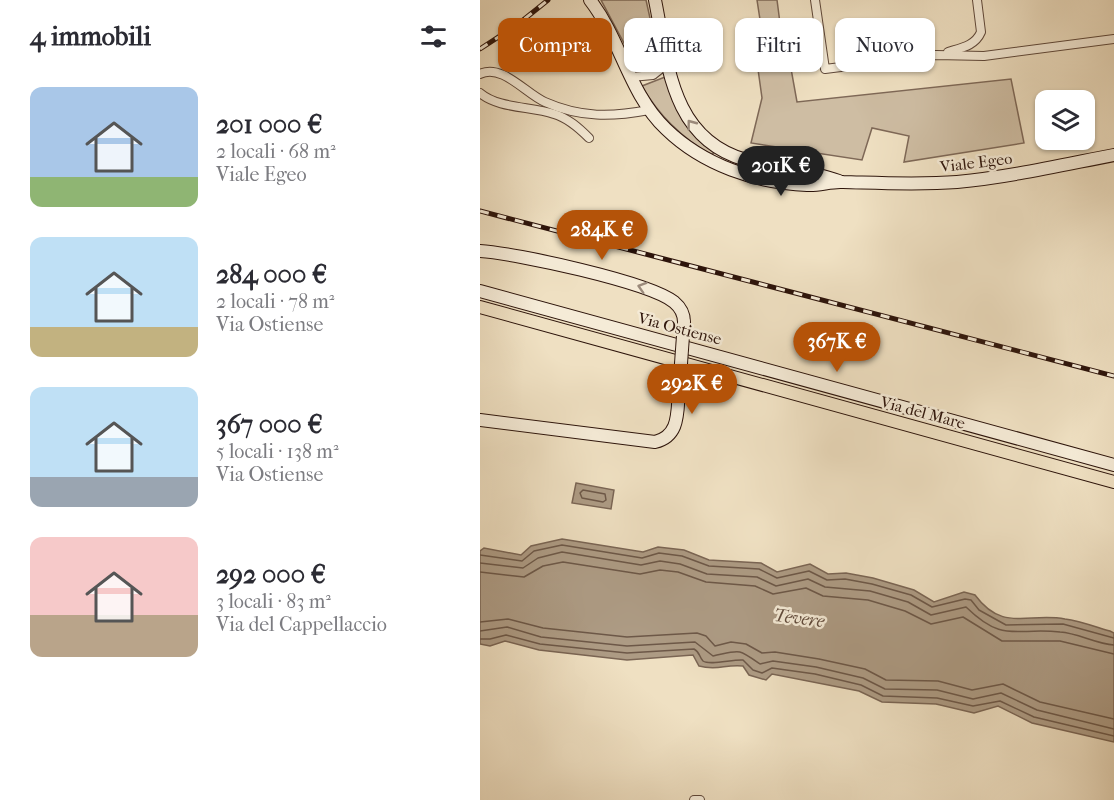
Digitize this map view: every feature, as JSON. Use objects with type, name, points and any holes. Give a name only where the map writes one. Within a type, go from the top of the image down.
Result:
[{"type":"main road","name":"Viale Egeo","points":[[590,0],[610,31],[631,77],[650,110],[664,128],[688,147],[738,172],[804,185],[840,182],[902,184],[963,181],[1114,155]]},
{"type":"main road","name":"Viale Egeo","points":[[655,0],[659,18]]},
{"type":"main road","name":"Viale Egeo","points":[[672,72],[684,115],[696,132],[712,145],[745,159],[809,171],[840,182]]},
{"type":"main road","points":[[480,251],[519,257],[647,288],[675,302],[681,309],[684,322],[674,431],[662,441],[646,442],[480,420]]},
{"type":"main road","name":"Via Ostiense","points":[[480,291],[1114,465]]},
{"type":"main road","name":"Via del Mare","points":[[480,308],[1114,482]]},
{"type":"street","points":[[815,0],[825,69],[936,55],[984,56],[1114,39]]},
{"type":"street","points":[[936,55],[966,46],[979,36],[981,32],[977,0]]},
{"type":"street","points":[[480,74],[496,72],[546,102],[582,114],[604,117],[650,110]]},
{"type":"street","points":[[631,77],[653,75],[657,72]]},
{"type":"street","points":[[480,93],[495,101],[554,114],[573,123],[589,138]]},
{"type":"street","points":[[694,800],[700,800]]},
{"type":"shaded area","points":[[601,0],[646,0],[650,18],[624,18],[624,43]]},
{"type":"shaded area","points":[[757,0],[777,0],[779,18],[760,18]]},
{"type":"shaded area","points":[[758,72],[792,72],[797,102],[1011,79],[1024,143],[904,162],[909,136],[872,128],[862,160],[751,143],[762,98]]},
{"type":"shaded area","points":[[665,77],[682,119],[688,128],[714,152],[712,155],[672,125],[642,86]]},
{"type":"water","points":[[576,483],[614,490],[611,509],[572,503]]},
{"type":"water","name":"Tevere","points":[[562,539],[643,552],[658,547],[684,550],[709,560],[761,563],[777,572],[810,564],[828,574],[846,573],[873,578],[914,590],[934,602],[964,592],[975,595],[985,607],[1006,617],[1065,619],[1110,631],[1114,633],[1114,742],[1032,723],[998,706],[974,713],[936,704],[882,702],[859,691],[772,674],[766,680],[749,675],[743,666],[711,668],[699,666],[693,655],[627,660],[539,650],[505,641],[490,646],[480,644],[480,551],[484,548],[521,555],[531,546]]},
{"type":"railway","points":[[480,49],[517,25],[548,0]]},
{"type":"railway","points":[[480,211],[1114,376]]}]
